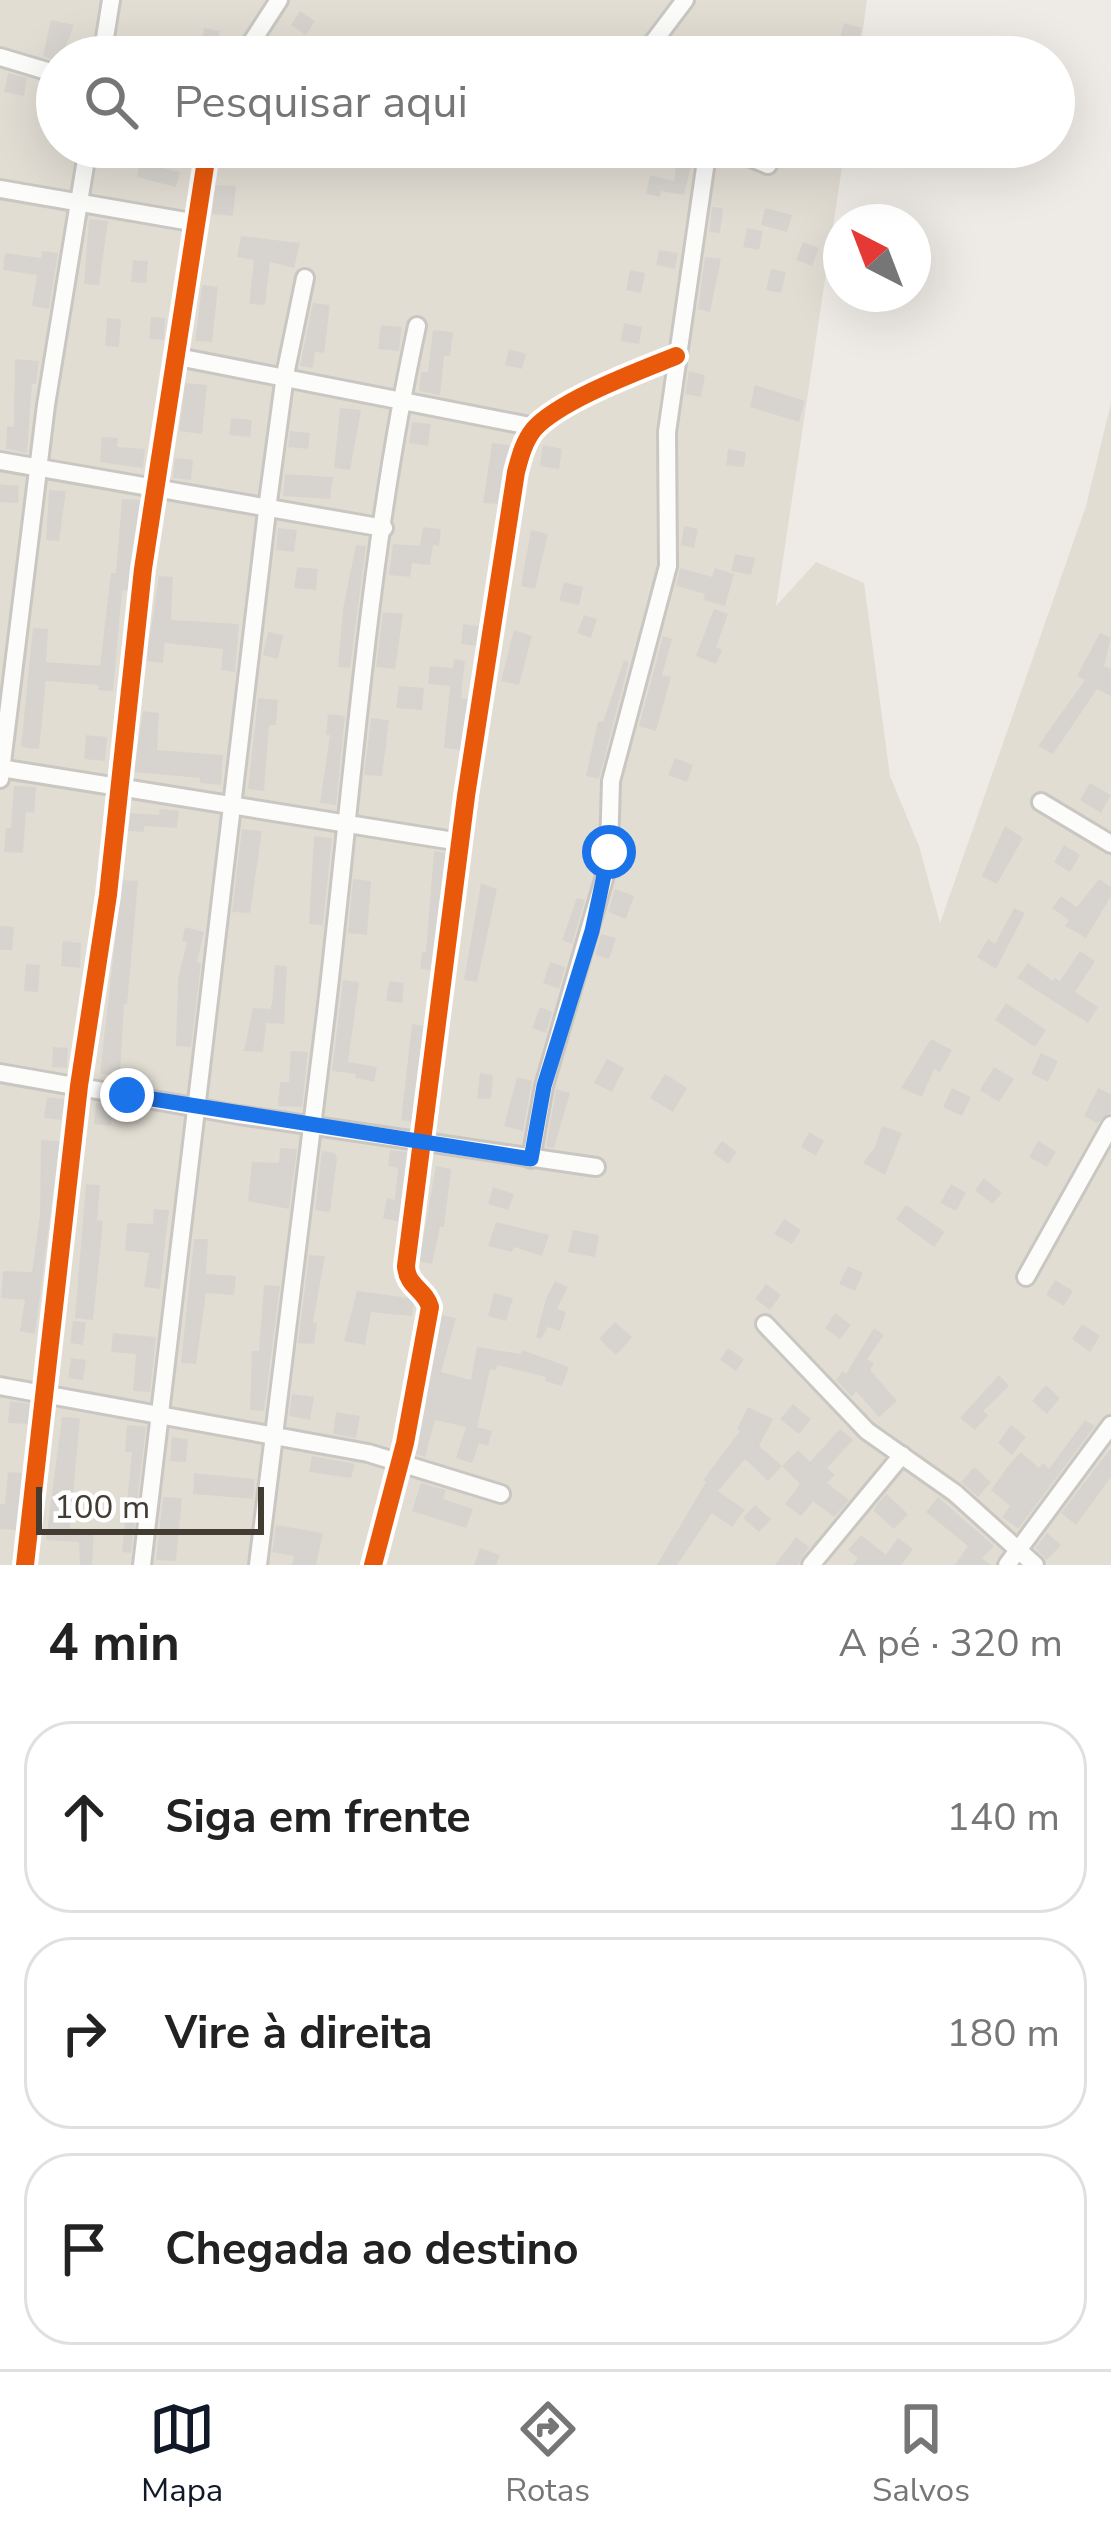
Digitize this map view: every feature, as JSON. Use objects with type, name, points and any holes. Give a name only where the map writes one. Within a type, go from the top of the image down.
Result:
[{"type":"street","points":[[105,36],[111,0]]},
{"type":"street","points":[[256,36],[279,0]]},
{"type":"street","points":[[658,36],[685,0]]},
{"type":"street","points":[[0,57],[36,68]]},
{"type":"street","points":[[0,779],[38,469],[85,168]]},
{"type":"street","points":[[25,1565],[79,1087],[108,895],[157,488],[205,168]]},
{"type":"street","points":[[531,1159],[544,1086],[604,879],[611,781],[668,566],[667,432],[704,168]]},
{"type":"street","points":[[0,189],[197,223]]},
{"type":"street","points":[[142,1565],[267,509],[285,375],[305,278]]},
{"type":"street","points":[[258,1565],[346,821],[401,398],[417,326]]},
{"type":"street","points":[[373,1565],[400,1460],[430,1306],[411,1286],[406,1266],[460,842],[522,449],[536,427],[614,381],[676,356]]},
{"type":"street","points":[[178,357],[536,427]]},
{"type":"street","points":[[0,461],[384,527]]},
{"type":"street","points":[[1,768],[460,842]]},
{"type":"street","points":[[1040,802],[1111,844]]},
{"type":"street","points":[[0,1073],[310,1126],[596,1167]]},
{"type":"street","points":[[1026,1277],[1111,1125]]},
{"type":"street","points":[[765,1324],[850,1416],[955,1493],[1035,1565]]},
{"type":"street","points":[[0,1386],[400,1460],[501,1494]]},
{"type":"street","points":[[1006,1565],[1111,1425]]},
{"type":"street","points":[[811,1565],[902,1455]]},
{"type":"shaded area","points":[[0,0],[867,0],[862,36],[36,36],[36,168],[842,168],[836,204],[823,204],[823,293],[776,606],[816,562],[864,583],[890,776],[919,846],[940,923],[1086,506],[1111,403],[1111,1565],[0,1565]]},
{"type":"building","points":[[300,11],[315,21],[306,35],[291,25]]},
{"type":"building","points":[[51,20],[74,25],[70,36],[47,36]]},
{"type":"building","points":[[844,23],[862,28],[860,36],[841,36]]},
{"type":"building","points":[[204,28],[220,31],[219,36],[203,36]]},
{"type":"building","points":[[8,73],[27,78],[24,96],[4,92]]},
{"type":"building","points":[[138,168],[180,172],[176,187],[137,177]]},
{"type":"building","points":[[676,168],[691,168],[684,195],[646,194],[650,175],[674,181]]},
{"type":"building","points":[[215,185],[236,186],[233,216],[212,214]]},
{"type":"building","points":[[712,207],[723,208],[720,233],[709,232]]},
{"type":"building","points":[[765,208],[792,215],[787,232],[761,225]]},
{"type":"building","points":[[89,219],[108,221],[99,285],[84,284]]},
{"type":"building","points":[[747,228],[763,231],[759,250],[743,247]]},
{"type":"building","points":[[241,236],[300,243],[294,268],[270,262],[265,305],[249,304],[254,260],[237,257]]},
{"type":"building","points":[[803,242],[819,248],[812,266],[796,260]]},
{"type":"building","points":[[659,250],[678,253],[675,269],[656,265]]},
{"type":"building","points":[[42,251],[58,253],[49,309],[32,306],[37,275],[3,270],[5,253],[41,258]]},
{"type":"building","points":[[705,257],[721,259],[710,312],[698,309]]},
{"type":"building","points":[[133,260],[148,261],[146,283],[131,282]]},
{"type":"building","points":[[771,269],[786,272],[781,293],[766,290]]},
{"type":"building","points":[[630,270],[645,273],[641,293],[626,290]]},
{"type":"building","points":[[202,285],[218,287],[212,342],[195,341]]},
{"type":"building","points":[[313,303],[330,305],[324,353],[315,352],[313,368],[300,366]]},
{"type":"building","points":[[151,317],[165,318],[164,340],[149,339]]},
{"type":"building","points":[[107,318],[121,319],[119,347],[105,346]]},
{"type":"building","points":[[624,323],[642,327],[639,344],[621,341]]},
{"type":"building","points":[[381,325],[402,327],[399,351],[378,349]]},
{"type":"building","points":[[433,330],[453,332],[450,356],[444,356],[440,395],[419,391],[421,372],[428,372]]},
{"type":"building","points":[[509,349],[526,354],[522,369],[505,365]]},
{"type":"building","points":[[15,359],[39,361],[36,384],[32,384],[27,453],[6,449],[7,426],[14,427]]},
{"type":"building","points":[[689,371],[705,375],[701,397],[685,394]]},
{"type":"building","points":[[185,383],[207,385],[202,434],[179,431]]},
{"type":"building","points":[[755,385],[805,401],[799,422],[750,407]]},
{"type":"building","points":[[340,408],[361,410],[350,470],[334,468]]},
{"type":"building","points":[[231,418],[252,420],[250,437],[229,435]]},
{"type":"building","points":[[412,422],[431,424],[428,446],[409,443]]},
{"type":"building","points":[[290,431],[310,433],[308,449],[288,447]]},
{"type":"building","points":[[102,437],[118,438],[117,447],[145,449],[143,468],[100,462]]},
{"type":"building","points":[[492,443],[510,445],[498,504],[483,503]]},
{"type":"building","points":[[543,445],[562,449],[559,469],[540,466]]},
{"type":"building","points":[[728,449],[746,452],[744,467],[726,465]]},
{"type":"building","points":[[175,458],[193,460],[191,480],[173,478]]},
{"type":"building","points":[[285,474],[333,477],[330,499],[283,496]]},
{"type":"building","points":[[0,484],[19,486],[18,503],[0,502]]},
{"type":"building","points":[[49,490],[66,491],[59,541],[46,540]]},
{"type":"building","points":[[122,499],[140,500],[128,591],[122,590],[113,691],[98,690],[99,685],[46,681],[39,749],[21,747],[33,628],[48,629],[46,662],[100,666],[111,573],[116,573]]},
{"type":"building","points":[[684,526],[698,529],[694,548],[681,545]]},
{"type":"building","points":[[423,527],[441,529],[430,565],[412,563],[410,577],[389,575],[393,544],[420,546]]},
{"type":"building","points":[[278,528],[297,530],[294,552],[276,550]]},
{"type":"building","points":[[531,530],[548,534],[535,589],[521,586]]},
{"type":"building","points":[[356,545],[366,546],[350,668],[338,667],[343,609]]},
{"type":"building","points":[[735,554],[755,558],[751,575],[731,571]]},
{"type":"building","points":[[297,567],[318,569],[316,590],[294,588]]},
{"type":"building","points":[[680,568],[712,577],[715,568],[734,574],[725,606],[676,586]]},
{"type":"building","points":[[159,576],[173,577],[171,620],[239,624],[235,672],[221,670],[223,649],[165,643],[163,663],[146,661]]},
{"type":"building","points":[[564,582],[583,587],[579,605],[559,601]]},
{"type":"building","points":[[714,609],[728,614],[716,647],[722,650],[716,664],[696,656]]},
{"type":"building","points":[[383,612],[403,614],[395,669],[376,667]]},
{"type":"building","points":[[584,615],[597,619],[591,638],[577,633]]},
{"type":"building","points":[[463,624],[479,626],[476,646],[461,644]]},
{"type":"building","points":[[514,630],[532,636],[519,685],[501,681]]},
{"type":"building","points":[[268,632],[283,635],[278,659],[263,655]]},
{"type":"building","points":[[1100,633],[1111,638],[1104,666],[1111,669],[1111,696],[1097,689],[1053,754],[1038,746],[1085,680],[1077,676]]},
{"type":"building","points":[[663,636],[672,639],[662,675],[671,677],[656,731],[639,726]]},
{"type":"building","points":[[454,659],[465,661],[461,698],[468,699],[460,750],[444,748],[450,686],[428,684],[430,666],[453,668]]},
{"type":"building","points":[[624,660],[629,662],[599,779],[586,776],[598,721],[603,722]]},
{"type":"building","points":[[399,686],[424,688],[422,710],[396,708]]},
{"type":"building","points":[[258,698],[278,700],[276,725],[269,725],[264,791],[248,789]]},
{"type":"building","points":[[143,711],[159,713],[157,750],[223,755],[221,785],[200,783],[200,778],[134,772]]},
{"type":"building","points":[[328,714],[345,716],[336,805],[320,803],[330,735],[326,735]]},
{"type":"building","points":[[371,718],[389,720],[382,776],[364,775]]},
{"type":"building","points":[[86,735],[107,737],[105,761],[84,759]]},
{"type":"building","points":[[675,758],[693,765],[687,782],[668,775]]},
{"type":"building","points":[[1090,783],[1111,795],[1101,813],[1080,800]]},
{"type":"building","points":[[14,786],[36,787],[34,813],[26,812],[23,853],[4,852]]},
{"type":"building","points":[[160,809],[179,811],[177,828],[144,826],[144,832],[128,831],[130,813],[159,815]]},
{"type":"building","points":[[1005,826],[1023,838],[997,884],[982,876]]},
{"type":"building","points":[[242,829],[262,831],[250,913],[232,912]]},
{"type":"building","points":[[314,836],[332,838],[323,925],[309,924]]},
{"type":"building","points":[[1064,845],[1080,855],[1070,872],[1054,862]]},
{"type":"building","points":[[434,851],[446,853],[431,970],[420,969],[422,952],[426,952]]},
{"type":"building","points":[[353,879],[371,881],[367,935],[348,933]]},
{"type":"building","points":[[1099,879],[1111,887],[1111,896],[1086,938],[1065,926],[1069,920],[1052,908],[1061,896],[1077,907]]},
{"type":"building","points":[[122,880],[138,881],[120,1075],[100,1074]]},
{"type":"building","points":[[481,883],[497,889],[477,982],[464,980]]},
{"type":"building","points":[[615,889],[634,896],[626,919],[608,912]]},
{"type":"building","points":[[577,898],[585,900],[572,944],[562,940]]},
{"type":"building","points":[[1014,908],[1025,913],[996,969],[977,957],[988,939],[995,944]]},
{"type":"building","points":[[0,926],[14,927],[12,950],[0,950]]},
{"type":"building","points":[[185,927],[204,932],[191,1047],[176,1046]]},
{"type":"building","points":[[601,934],[616,938],[609,959],[595,955]]},
{"type":"building","points":[[63,941],[81,943],[80,968],[61,966]]},
{"type":"building","points":[[1080,951],[1095,961],[1075,992],[1098,1007],[1088,1023],[1017,978],[1028,963],[1060,981]]},
{"type":"building","points":[[550,962],[565,967],[559,989],[543,983]]},
{"type":"building","points":[[26,964],[40,965],[38,992],[24,991]]},
{"type":"building","points":[[275,965],[287,966],[284,1024],[266,1023],[263,1052],[244,1051],[253,1008],[270,1009],[272,1004]]},
{"type":"building","points":[[343,980],[359,982],[348,1062],[377,1067],[374,1082],[332,1071]]},
{"type":"building","points":[[389,981],[404,983],[402,1003],[386,1001]]},
{"type":"building","points":[[1006,1003],[1046,1030],[1035,1047],[995,1020]]},
{"type":"building","points":[[540,1007],[552,1012],[546,1033],[532,1028]]},
{"type":"building","points":[[412,1024],[424,1026],[412,1122],[401,1120]]},
{"type":"building","points":[[931,1039],[952,1050],[940,1072],[934,1069],[922,1097],[901,1088]]},
{"type":"building","points":[[53,1047],[68,1048],[67,1068],[52,1067]]},
{"type":"building","points":[[291,1051],[308,1052],[302,1107],[278,1106],[280,1082],[289,1082]]},
{"type":"building","points":[[1041,1053],[1058,1061],[1048,1082],[1031,1074]]},
{"type":"building","points":[[607,1059],[624,1068],[612,1092],[594,1083]]},
{"type":"building","points":[[994,1067],[1014,1079],[999,1102],[980,1090]]},
{"type":"building","points":[[480,1073],[493,1075],[491,1099],[477,1098]]},
{"type":"building","points":[[665,1074],[687,1088],[673,1112],[650,1098]]},
{"type":"building","points":[[517,1077],[532,1081],[523,1131],[504,1126]]},
{"type":"building","points":[[952,1088],[971,1097],[962,1116],[943,1107]]},
{"type":"building","points":[[1098,1088],[1111,1094],[1111,1112],[1097,1123],[1084,1116]]},
{"type":"building","points":[[556,1089],[570,1093],[554,1148],[546,1147]]},
{"type":"building","points":[[47,1097],[65,1099],[62,1120],[44,1118]]},
{"type":"building","points":[[96,1103],[113,1106],[111,1126],[94,1124]]},
{"type":"building","points":[[882,1126],[902,1133],[885,1175],[863,1163]]},
{"type":"building","points":[[809,1132],[824,1141],[816,1156],[801,1147]]},
{"type":"building","points":[[41,1140],[60,1141],[35,1334],[20,1331],[25,1300],[1,1298],[3,1271],[32,1272],[40,1215]]},
{"type":"building","points":[[722,1141],[737,1152],[728,1164],[713,1153]]},
{"type":"building","points":[[1038,1141],[1056,1152],[1047,1167],[1029,1157]]},
{"type":"building","points":[[280,1148],[297,1149],[289,1209],[248,1201],[252,1162],[279,1163]]},
{"type":"building","points":[[390,1150],[408,1152],[399,1222],[383,1218],[387,1198],[395,1200],[398,1168],[388,1166]]},
{"type":"building","points":[[322,1151],[335,1153],[337,1159],[330,1212],[315,1210]]},
{"type":"building","points":[[436,1166],[451,1169],[444,1227],[440,1227],[432,1264],[419,1261]]},
{"type":"building","points":[[984,1178],[1002,1193],[992,1204],[975,1190]]},
{"type":"building","points":[[86,1184],[100,1185],[97,1220],[103,1221],[93,1320],[75,1318]]},
{"type":"building","points":[[951,1184],[966,1193],[956,1211],[940,1203]]},
{"type":"building","points":[[493,1187],[514,1194],[508,1210],[488,1204]]},
{"type":"building","points":[[906,1205],[945,1232],[934,1247],[896,1219]]},
{"type":"building","points":[[154,1209],[169,1210],[160,1289],[144,1287],[149,1253],[125,1251],[127,1223],[153,1224]]},
{"type":"building","points":[[784,1219],[801,1230],[792,1244],[774,1234]]},
{"type":"building","points":[[496,1222],[549,1235],[542,1256],[514,1247],[512,1252],[488,1246]]},
{"type":"building","points":[[573,1230],[599,1235],[595,1257],[568,1252]]},
{"type":"building","points":[[194,1239],[208,1239],[206,1274],[236,1276],[234,1295],[206,1293],[196,1364],[181,1363]]},
{"type":"building","points":[[309,1255],[325,1256],[313,1322],[317,1323],[314,1344],[298,1343]]},
{"type":"building","points":[[848,1266],[863,1273],[855,1291],[839,1284]]},
{"type":"building","points":[[1055,1280],[1073,1291],[1064,1306],[1046,1295]]},
{"type":"building","points":[[555,1281],[568,1287],[557,1309],[566,1312],[560,1331],[548,1327],[541,1339],[536,1337]]},
{"type":"building","points":[[766,1284],[781,1295],[770,1310],[755,1299]]},
{"type":"building","points":[[264,1285],[280,1286],[264,1411],[250,1410],[252,1351],[259,1351]]},
{"type":"building","points":[[357,1291],[409,1298],[414,1303],[412,1316],[371,1312],[365,1345],[344,1341]]},
{"type":"building","points":[[494,1293],[513,1298],[506,1321],[488,1316]]},
{"type":"building","points":[[835,1313],[851,1325],[840,1339],[825,1328]]},
{"type":"building","points":[[442,1315],[456,1318],[441,1372],[471,1380],[477,1347],[521,1354],[522,1350],[569,1367],[562,1386],[545,1381],[546,1377],[497,1365],[496,1370],[490,1369],[477,1427],[492,1431],[488,1446],[479,1443],[472,1463],[456,1458],[466,1427],[435,1420],[425,1457],[415,1454]]},
{"type":"building","points":[[73,1321],[86,1322],[83,1345],[70,1343]]},
{"type":"building","points":[[615,1322],[632,1337],[616,1355],[599,1339]]},
{"type":"building","points":[[1082,1324],[1100,1336],[1090,1352],[1072,1339]]},
{"type":"building","points":[[874,1328],[884,1335],[867,1359],[874,1363],[870,1370],[897,1401],[879,1417],[856,1391],[852,1397],[836,1380],[843,1371],[846,1374]]},
{"type":"building","points":[[113,1333],[156,1337],[150,1392],[133,1391],[136,1354],[111,1352]]},
{"type":"building","points":[[728,1348],[744,1359],[736,1371],[720,1360]]},
{"type":"building","points":[[71,1358],[86,1360],[83,1380],[68,1378]]},
{"type":"building","points":[[999,1375],[1009,1386],[983,1411],[988,1415],[975,1430],[960,1418]]},
{"type":"building","points":[[1046,1385],[1060,1398],[1047,1414],[1032,1401]]},
{"type":"building","points":[[292,1394],[314,1397],[310,1420],[289,1416]]},
{"type":"building","points":[[10,1401],[30,1404],[28,1424],[8,1423]]},
{"type":"building","points":[[793,1404],[811,1419],[799,1434],[780,1419]]},
{"type":"building","points":[[748,1407],[773,1419],[759,1446],[782,1466],[768,1481],[745,1459],[718,1491],[745,1510],[732,1527],[712,1513],[677,1565],[657,1565],[703,1480],[740,1431]]},
{"type":"building","points":[[336,1412],[360,1416],[356,1438],[333,1434]]},
{"type":"building","points":[[62,1417],[80,1418],[70,1528],[94,1530],[92,1565],[80,1565],[79,1542],[46,1540]]},
{"type":"building","points":[[1085,1420],[1095,1426],[1018,1529],[1002,1517],[1010,1506],[991,1490],[1021,1452],[1039,1468],[1043,1463],[1049,1469]]},
{"type":"building","points":[[127,1425],[146,1427],[131,1553],[122,1552],[132,1452],[125,1452]]},
{"type":"building","points":[[1011,1425],[1026,1437],[1012,1455],[998,1443]]},
{"type":"building","points":[[840,1429],[853,1440],[827,1468],[835,1475],[827,1483],[849,1500],[834,1517],[813,1501],[801,1516],[785,1504],[800,1484],[782,1466],[798,1450],[810,1462]]},
{"type":"building","points":[[172,1437],[188,1439],[186,1462],[170,1461]]},
{"type":"building","points":[[1111,1448],[1111,1477],[1076,1525],[1061,1513]]},
{"type":"building","points":[[312,1456],[355,1464],[351,1478],[309,1472]]},
{"type":"building","points":[[974,1467],[991,1482],[978,1497],[961,1482]]},
{"type":"building","points":[[8,1472],[22,1473],[16,1530],[0,1529]]},
{"type":"building","points":[[194,1473],[255,1479],[253,1499],[193,1494]]},
{"type":"building","points":[[421,1483],[446,1490],[443,1499],[473,1509],[466,1528],[412,1511]]},
{"type":"building","points":[[886,1494],[908,1514],[894,1529],[873,1510]]},
{"type":"building","points":[[163,1497],[182,1498],[176,1561],[156,1560]]},
{"type":"building","points":[[938,1497],[994,1546],[982,1558],[991,1565],[955,1565],[968,1546],[926,1512]]},
{"type":"building","points":[[755,1505],[771,1519],[759,1532],[743,1518]]},
{"type":"building","points":[[276,1525],[323,1533],[316,1565],[292,1565],[294,1556],[272,1552]]},
{"type":"building","points":[[1047,1533],[1061,1545],[1047,1560],[1035,1548]]},
{"type":"building","points":[[861,1535],[886,1555],[898,1538],[913,1549],[901,1565],[853,1565],[858,1558],[848,1550]]},
{"type":"building","points":[[796,1537],[809,1547],[798,1565],[775,1565]]},
{"type":"building","points":[[480,1548],[500,1555],[496,1565],[474,1565]]},
{"type":"cycle path","points":[[25,1565],[143,569],[205,168]]},
{"type":"cycle path","points":[[373,1565],[405,1443],[430,1307],[409,1279],[406,1266],[466,796],[516,472],[528,439],[546,418],[601,387],[676,356]]},
{"type":"route","points":[[127,1095],[531,1159],[544,1086],[592,931],[609,852]]}]
